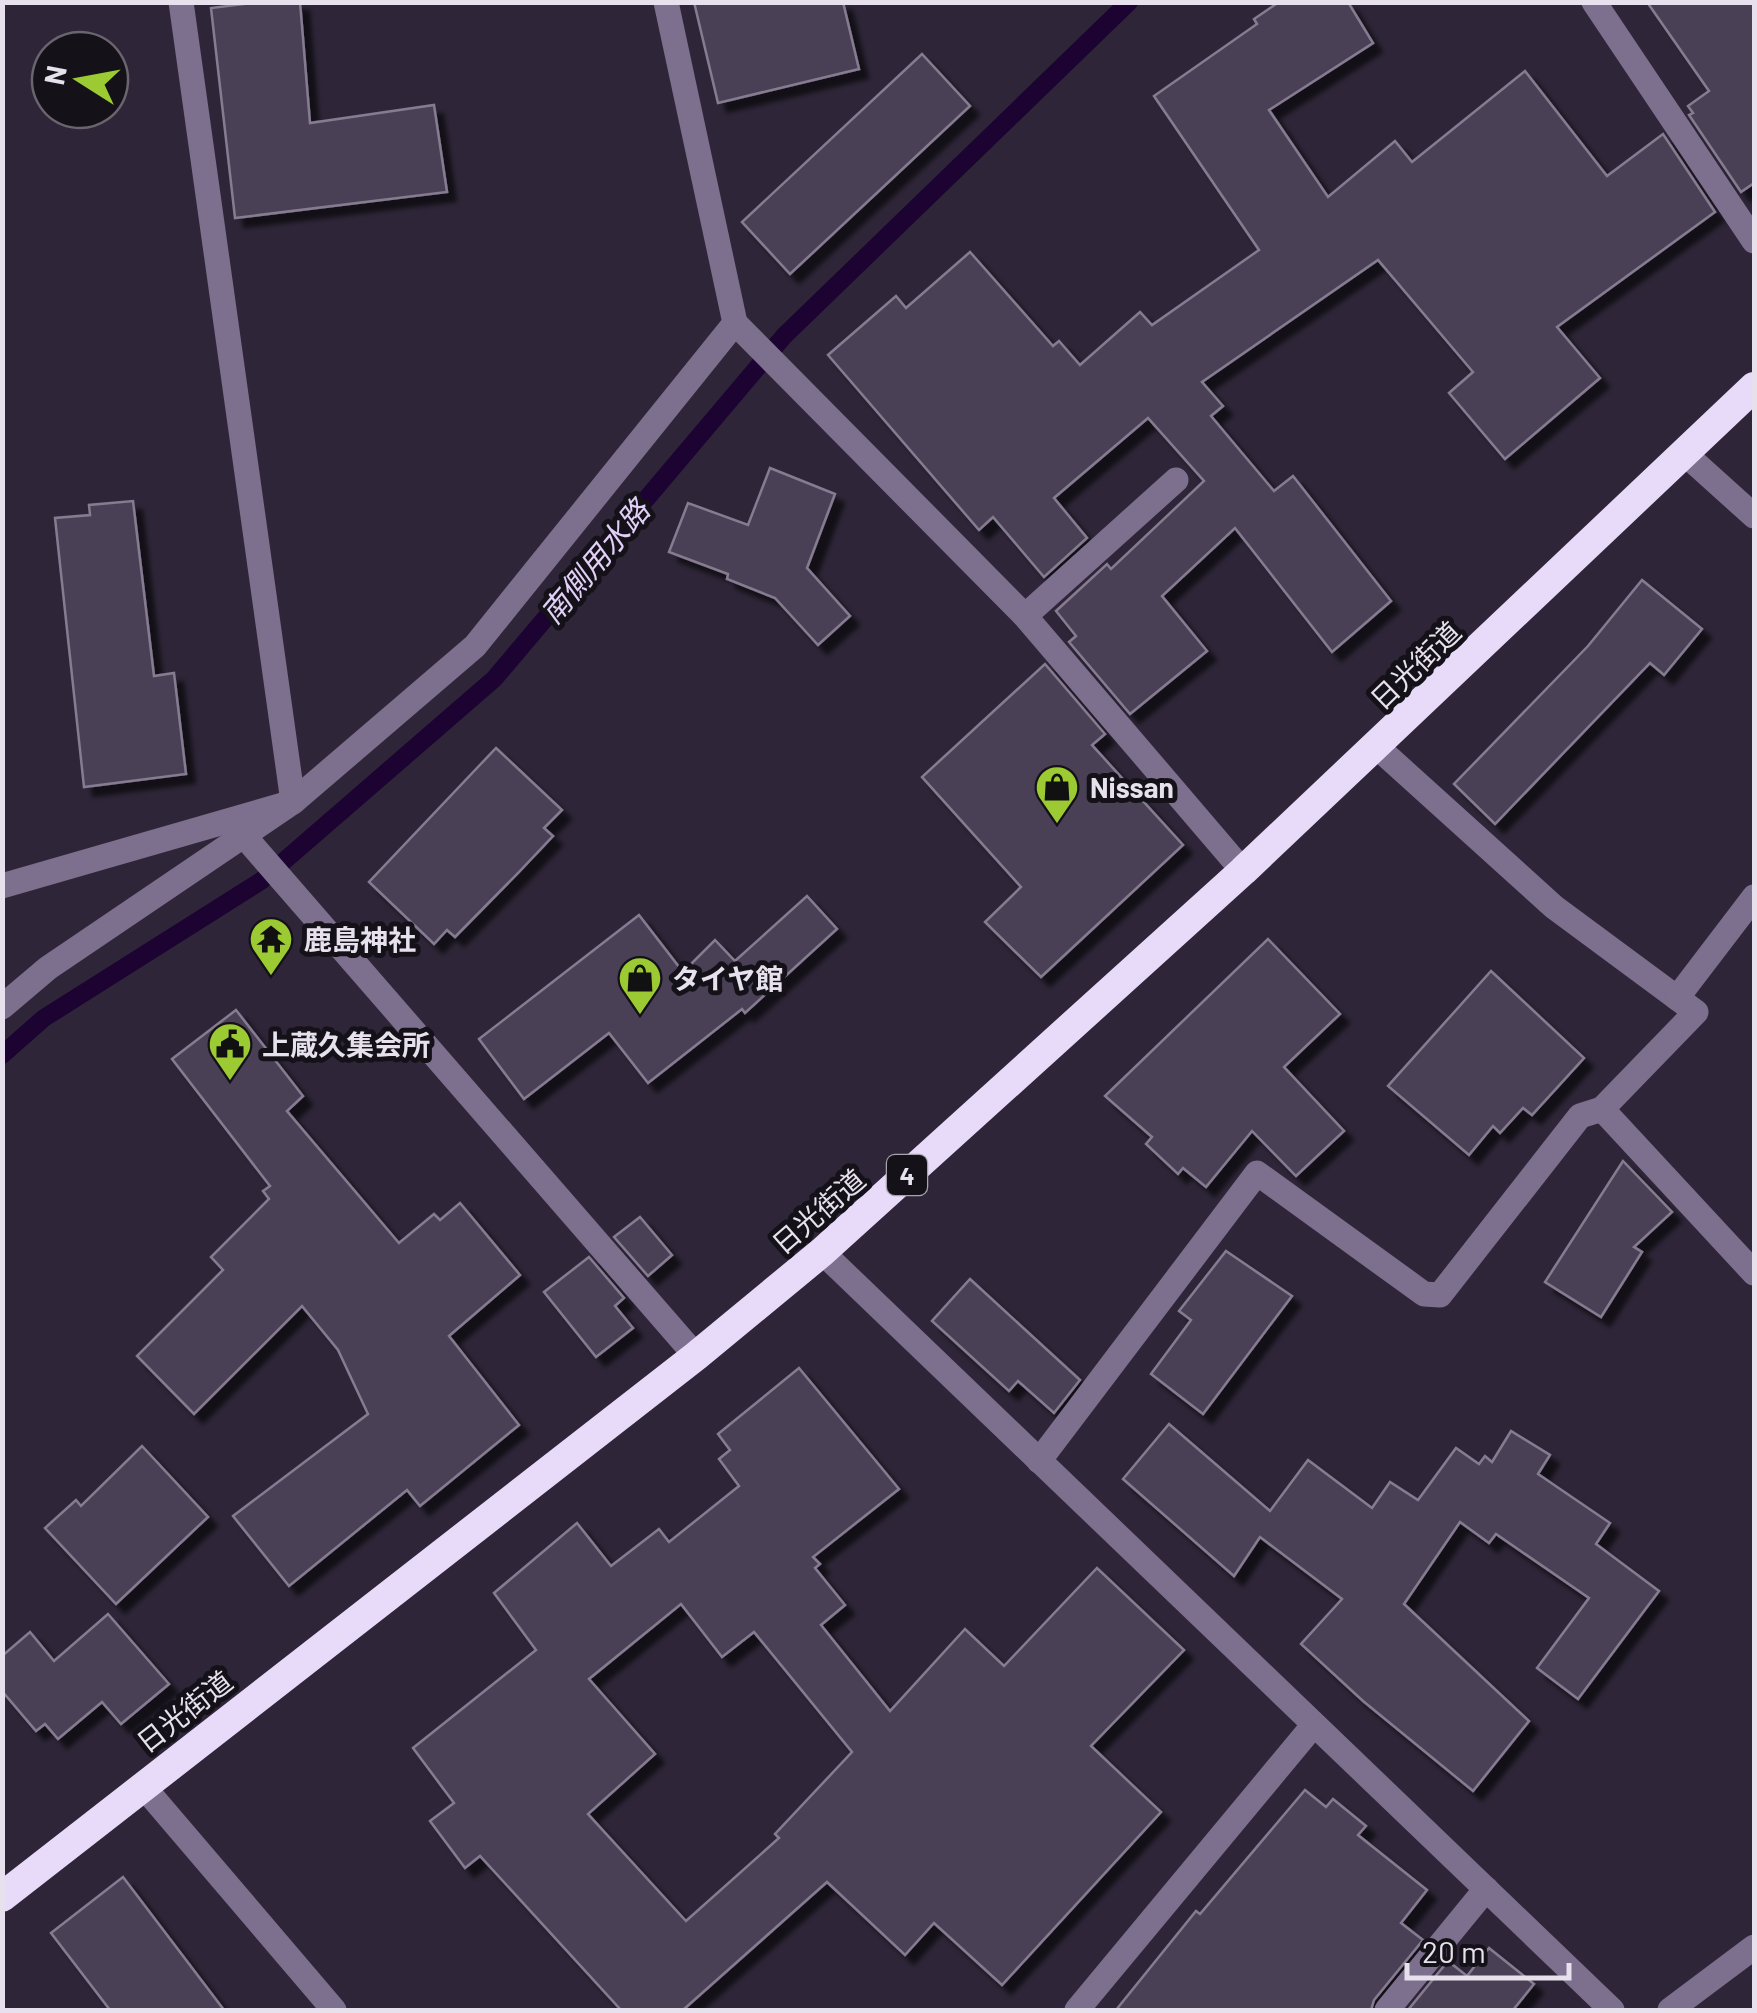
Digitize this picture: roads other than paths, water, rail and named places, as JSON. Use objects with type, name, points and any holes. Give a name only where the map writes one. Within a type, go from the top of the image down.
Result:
[{"type":"highway","name":"日光街道","points":[[2,1897],[142,1784],[696,1356],[822,1252],[1243,871],[1754,387]]},
{"type":"street","points":[[181,2],[292,802]]},
{"type":"street","points":[[666,2],[735,323],[1025,616],[1243,871]]},
{"type":"street","points":[[1594,2],[1754,240]]},
{"type":"street","points":[[2,1007],[48,968],[292,802],[475,646],[735,323]]},
{"type":"street","points":[[1684,452],[1754,516]]},
{"type":"street","points":[[1025,616],[1176,480]]},
{"type":"street","points":[[1039,1461],[1257,1174],[1424,1294],[1440,1295],[1580,1116],[1602,1109],[1696,1012],[1554,907],[1376,747]]},
{"type":"street","points":[[2,886],[292,802]]},
{"type":"street","points":[[245,837],[696,1356]]},
{"type":"street","points":[[1677,998],[1754,897]]},
{"type":"street","points":[[1602,1109],[1754,1273]]},
{"type":"street","points":[[822,1252],[1312,1727],[1612,2010]]},
{"type":"street","points":[[1077,2010],[1312,1727]]},
{"type":"street","points":[[142,1784],[334,2010]]},
{"type":"street","points":[[1387,2010],[1486,1890]]},
{"type":"street","points":[[1670,2010],[1754,1947]]},
{"type":"waterway","name":"南側用水路","points":[[2,1055],[44,1018],[261,881],[494,679],[784,336],[1129,2]]},
{"type":"place","name":"Nissan","points":[[1057,825]]},
{"type":"place","name":"鹿島神社","points":[[271,977]]},
{"type":"place","name":"タイヤ館","points":[[640,1016]]},
{"type":"place","name":"上蔵久集会所","points":[[230,1082]]}]
